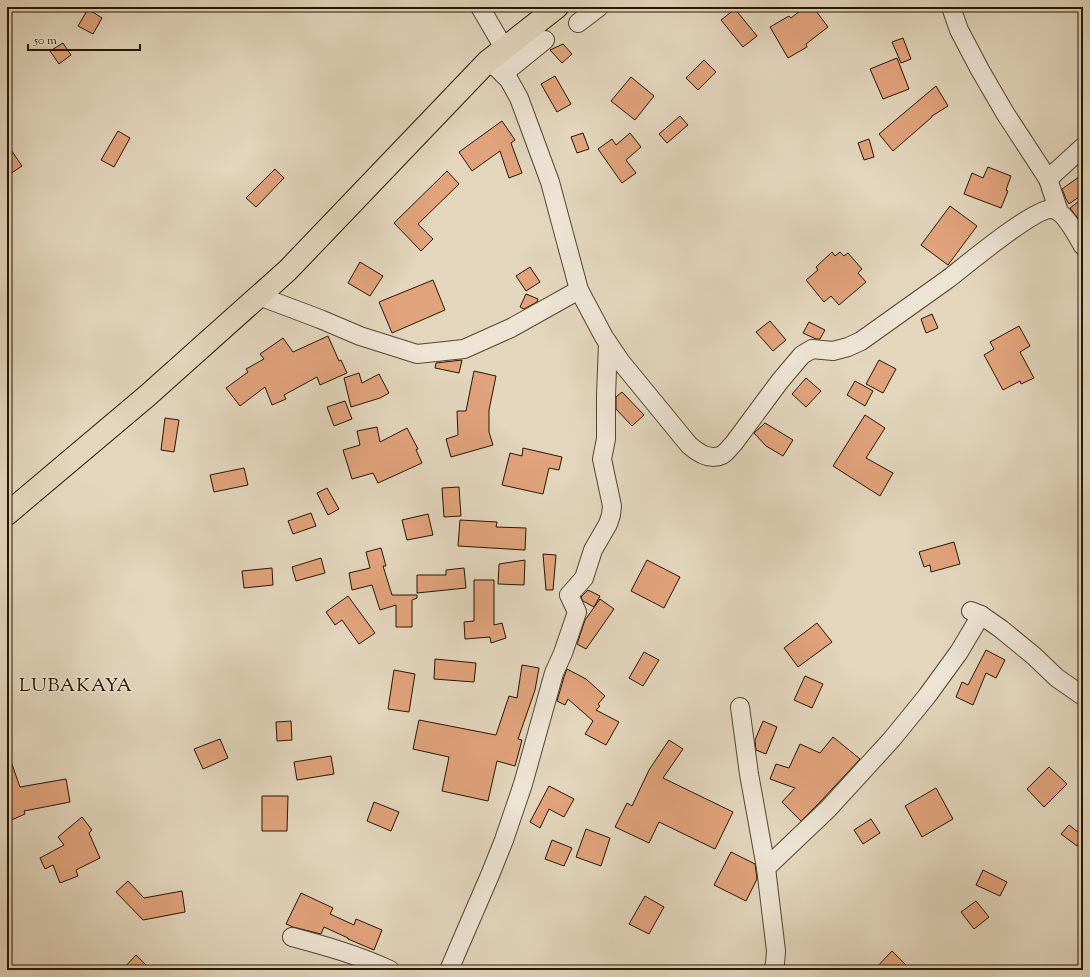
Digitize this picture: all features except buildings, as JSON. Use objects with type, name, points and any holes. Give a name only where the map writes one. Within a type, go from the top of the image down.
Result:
[{"type":"main road","points":[[7,514],[147,396],[288,270],[495,68],[504,48],[557,7]]},
{"type":"street","points":[[480,7],[504,48]]},
{"type":"street","points":[[578,23],[599,7]]},
{"type":"street","points":[[951,7],[959,30],[984,76],[1005,113],[1048,179],[1059,212],[1069,223],[1083,246]]},
{"type":"street","points":[[545,40],[495,68],[509,80],[519,98],[550,182],[579,290],[608,343],[621,362],[689,445],[704,456],[716,457],[726,452],[780,381],[802,355],[812,349],[833,351],[848,347],[861,341],[1005,235],[1031,218],[1044,211],[1052,209],[1059,212]]},
{"type":"street","points":[[1048,179],[1083,147]]},
{"type":"street","points":[[259,296],[360,336],[417,354],[464,349],[510,328],[579,290]]},
{"type":"street","points":[[449,970],[493,868],[523,784],[554,672],[563,653],[577,612],[569,595],[584,578],[593,550],[608,524],[611,515],[612,506],[602,459],[606,439],[608,343]]},
{"type":"street","points":[[766,868],[828,809],[892,739],[927,696],[959,652],[975,613],[1001,629],[1034,656],[1057,678],[1083,696]]},
{"type":"street","points":[[740,707],[749,774],[766,868],[776,951],[773,970]]},
{"type":"street","points":[[292,937],[345,952],[390,970]]},
{"type":"district","name":"LUBAKAYA","points":[[76,686]]}]
